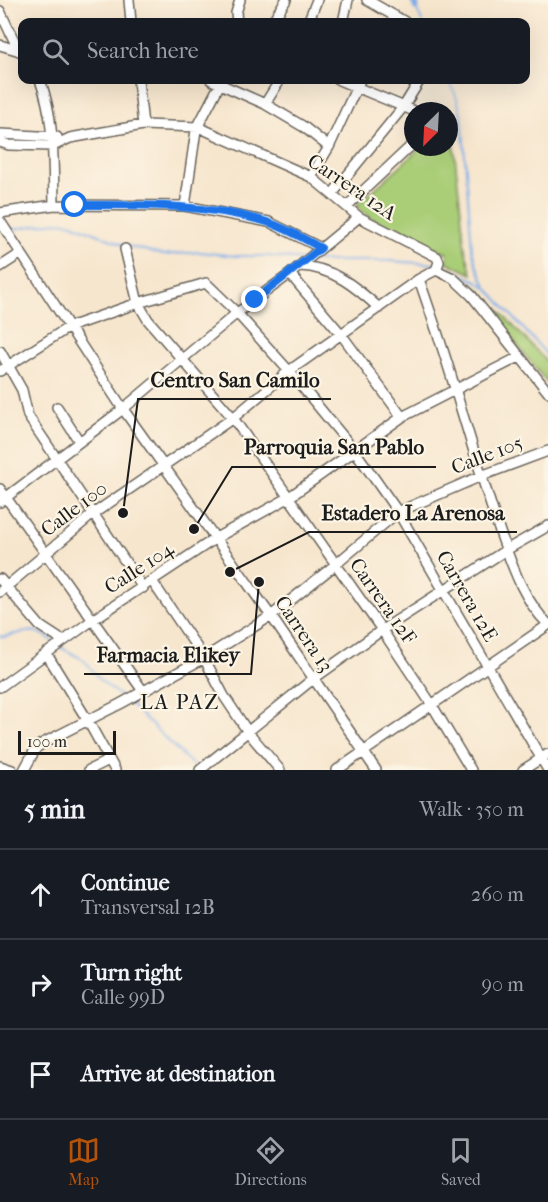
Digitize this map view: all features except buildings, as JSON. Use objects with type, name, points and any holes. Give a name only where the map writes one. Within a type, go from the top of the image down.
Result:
[{"type":"street","points":[[129,0],[131,18]]},
{"type":"street","points":[[237,18],[240,0]]},
{"type":"street","points":[[275,18],[286,0]]},
{"type":"street","points":[[310,18],[317,0]]},
{"type":"street","points":[[344,18],[348,0]]},
{"type":"street","points":[[367,0],[398,18]]},
{"type":"street","points":[[0,11],[18,45]]},
{"type":"street","points":[[0,45],[18,50]]},
{"type":"street","points":[[42,84],[47,97],[53,141],[54,205]]},
{"type":"street","points":[[138,84],[143,125]]},
{"type":"street","points":[[185,206],[197,129],[216,84]]},
{"type":"street","points":[[223,84],[304,127],[329,147]]},
{"type":"street","points":[[265,105],[278,84]]},
{"type":"street","points":[[311,177],[329,147],[359,84]]},
{"type":"street","points":[[333,194],[404,105],[361,84]]},
{"type":"street","points":[[406,102],[417,84]]},
{"type":"street","name":"Carrera 12A","points":[[0,142],[9,145],[53,141],[143,125],[197,129],[311,177],[358,217],[437,257],[437,266],[472,296],[548,392]]},
{"type":"street","name":"Carrera 12A","points":[[0,134],[53,141]]},
{"type":"street","points":[[347,206],[404,152]]},
{"type":"street","points":[[0,213],[54,205],[185,206],[268,222],[321,248]]},
{"type":"street","points":[[3,500],[123,409],[237,313],[290,274],[358,217]]},
{"type":"street","name":"Carrera 13","points":[[2,225],[123,409],[271,616],[376,770]]},
{"type":"street","name":"Carrera 12F","points":[[125,249],[138,303],[154,329],[233,418],[382,630],[432,705],[471,770]]},
{"type":"street","points":[[0,267],[20,254]]},
{"type":"street","points":[[304,262],[330,272],[351,284],[378,308]]},
{"type":"street","name":"Calle 100","points":[[2,586],[93,514],[233,418],[289,371],[437,266]]},
{"type":"street","points":[[290,274],[341,334],[402,417]]},
{"type":"street","points":[[337,770],[548,625],[536,613],[528,600],[506,550],[419,279]]},
{"type":"street","name":"Carrera 12E","points":[[138,303],[206,283],[237,313],[289,371],[355,451],[398,512],[488,667],[545,756],[548,770]]},
{"type":"street","points":[[0,371],[69,327],[138,303]]},
{"type":"street","points":[[0,351],[22,390],[28,416],[142,588]]},
{"type":"street","name":"Calle 104","points":[[0,687],[94,619],[216,538],[288,498],[402,417],[519,357]]},
{"type":"street","points":[[57,406],[79,441]]},
{"type":"street","name":"Calle 105","points":[[24,770],[36,748],[43,743],[204,658],[271,616],[398,512],[481,476],[548,451]]},
{"type":"street","points":[[0,489],[3,500],[94,619],[143,691]]},
{"type":"street","points":[[202,769],[313,679],[382,630],[506,550],[548,526]]},
{"type":"street","points":[[152,581],[204,658],[224,696],[248,732],[280,770]]},
{"type":"street","points":[[2,586],[56,646],[88,720],[115,770]]},
{"type":"street","points":[[523,770],[545,756]]},
{"type":"street","points":[[89,770],[109,760]]},
{"type":"street","points":[[0,766],[12,770]]},
{"type":"green space","points":[[411,156],[455,156],[465,249],[472,274],[447,262],[448,253],[388,228],[356,206]]},
{"type":"green space","points":[[463,280],[479,289],[548,363],[548,384],[487,307],[461,283]]},
{"type":"waterway","points":[[408,0],[416,7],[420,18]]},
{"type":"waterway","points":[[415,0],[416,7]]},
{"type":"waterway","points":[[451,84],[462,118],[472,249],[476,264],[487,288],[548,356]]},
{"type":"waterway","points":[[9,230],[55,222],[70,223],[124,245],[163,255],[200,252],[302,260]]},
{"type":"waterway","points":[[311,261],[389,261],[434,264]]},
{"type":"waterway","points":[[439,265],[477,281],[487,288]]},
{"type":"waterway","points":[[0,636],[30,631],[42,634],[55,643]]},
{"type":"waterway","points":[[60,647],[84,660],[100,680],[124,699]]},
{"type":"waterway","points":[[129,703],[198,770]]},
{"type":"place","name":"Centro San Camilo","points":[[123,513]]},
{"type":"place","name":"Parroquia San Pablo","points":[[194,529]]},
{"type":"place","name":"Estadero La Arenosa","points":[[230,572]]},
{"type":"place","name":"Farmacia Elikey","points":[[259,582]]},
{"type":"district","name":"LA PAZ","points":[[180,702]]},
{"type":"route","points":[[75,205],[185,206],[228,213],[268,222],[321,248],[255,300]]}]
